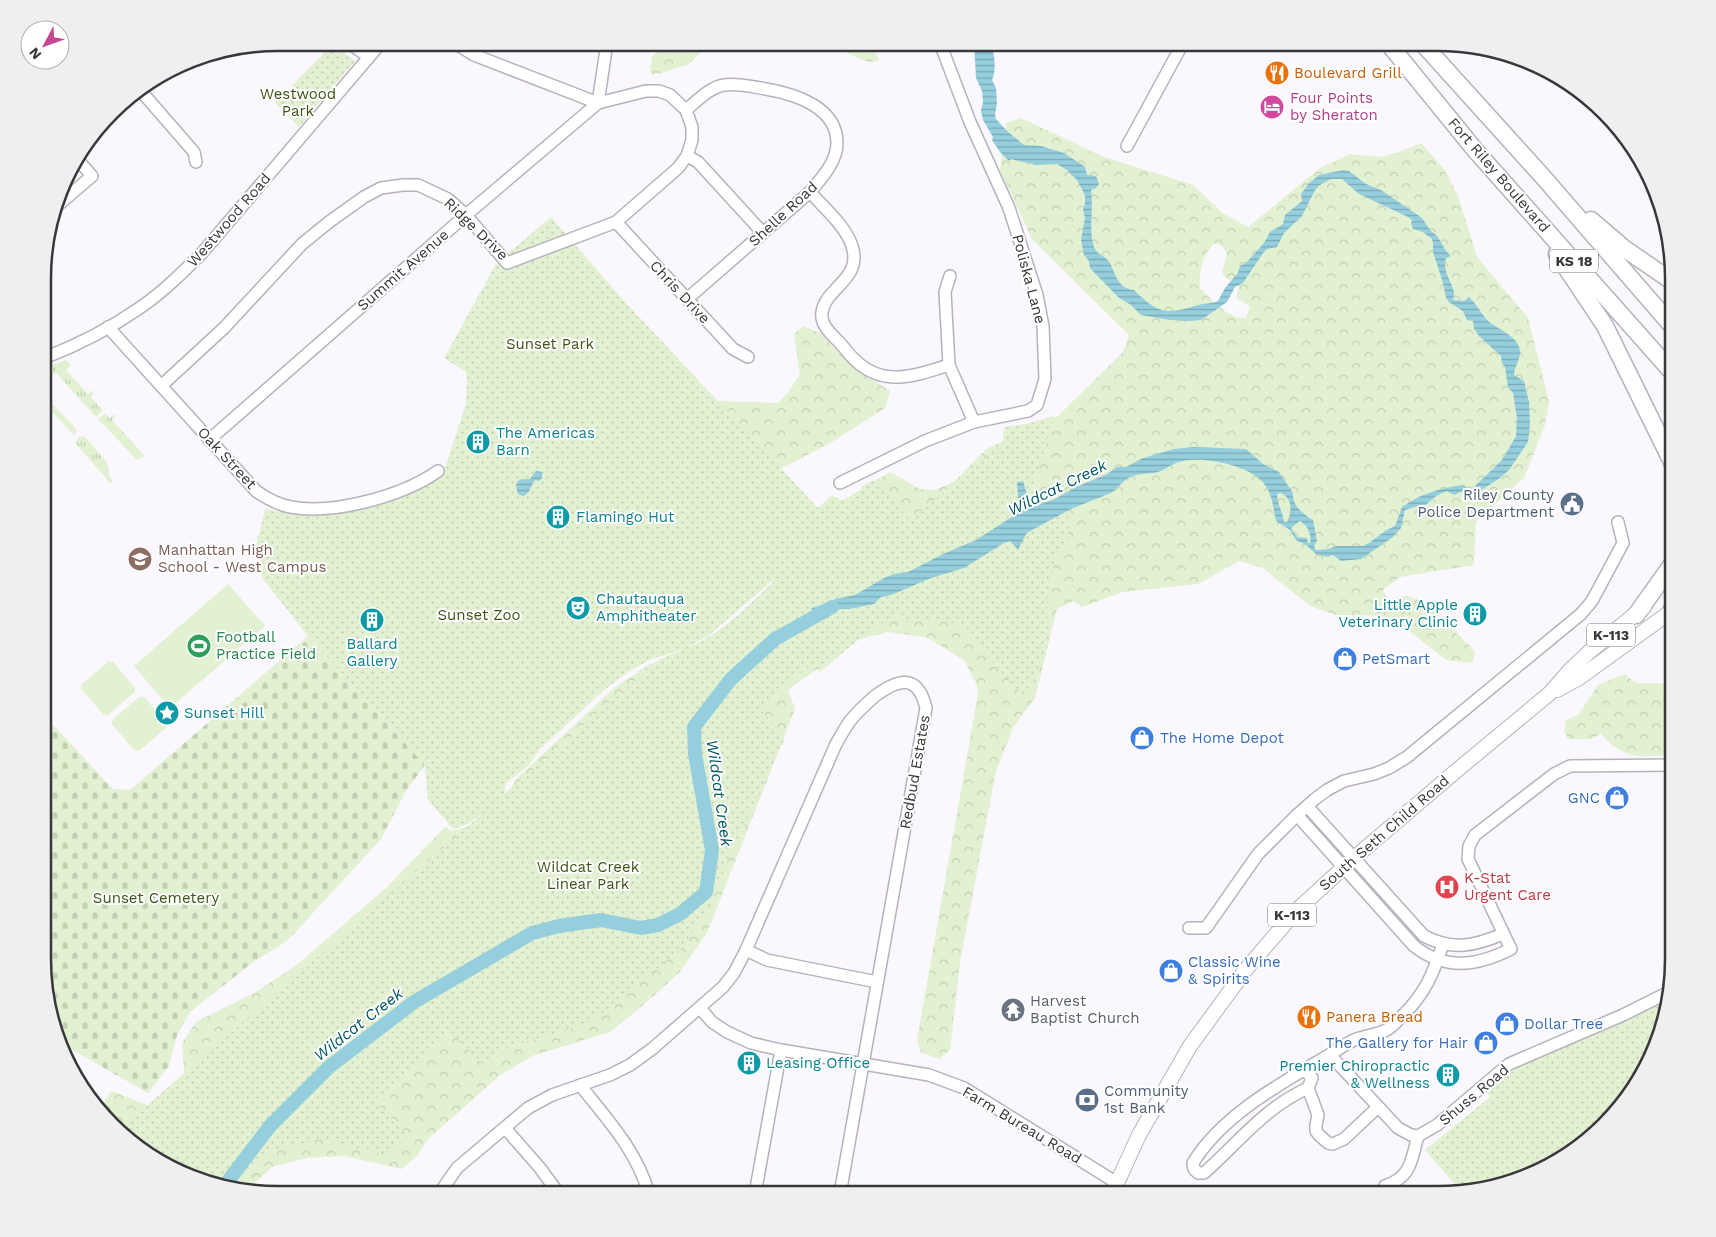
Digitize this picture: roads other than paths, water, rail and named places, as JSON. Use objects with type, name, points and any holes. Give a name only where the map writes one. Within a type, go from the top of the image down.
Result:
[{"type":"highway","name":"Fort Riley Boulevard","points":[[1395,51],[1475,150],[1665,364]]},
{"type":"highway","name":"Fort Riley Boulevard","points":[[1429,51],[1544,178],[1665,318]]},
{"type":"highway","points":[[1544,178],[1625,250],[1665,277]]},
{"type":"highway","points":[[1524,204],[1605,326],[1665,448]]},
{"type":"highway","points":[[1636,615],[1665,574]]},
{"type":"main road","name":"South Seth Child Road","points":[[1115,1186],[1139,1135],[1196,1038],[1247,968],[1297,910],[1354,858],[1549,694],[1589,652],[1636,615],[1665,586]]},
{"type":"main road","name":"South Seth Child Road","points":[[1549,694],[1578,678],[1665,616]]},
{"type":"street","points":[[361,51],[369,57]]},
{"type":"street","name":"Westwood Road","points":[[51,355],[72,347],[142,307],[172,283],[202,253],[374,51]]},
{"type":"street","points":[[468,51],[598,103],[646,91],[659,91],[670,95],[686,110],[692,127],[692,140],[687,156],[698,162],[763,233]]},
{"type":"street","points":[[598,103],[606,51]]},
{"type":"street","name":"Poliska Lane","points":[[840,483],[925,441],[974,422],[1028,411],[1037,405],[1045,379],[1043,326],[1037,295],[1009,208],[970,122],[943,51]]},
{"type":"street","points":[[1127,146],[1179,51]]},
{"type":"street","name":"Shelle Road","points":[[686,110],[712,90],[723,85],[735,84],[773,90],[798,97],[825,112],[834,128],[837,143],[833,159],[824,175],[810,192],[687,299]]},
{"type":"street","points":[[144,95],[194,152],[196,162]]},
{"type":"street","name":"Summit Avenue","points":[[209,440],[466,215],[598,103]]},
{"type":"street","name":"Ridge Drive","points":[[161,386],[224,328],[302,244],[328,222],[364,197],[381,188],[403,184],[418,185],[448,200],[466,215],[507,263],[616,222],[678,168],[687,156]]},
{"type":"street","points":[[66,198],[92,176],[82,165]]},
{"type":"street","points":[[810,192],[842,228],[852,246],[854,259],[851,270],[843,283],[832,292],[825,302],[822,312],[825,326],[856,362],[880,374],[898,378],[917,375],[949,365]]},
{"type":"street","name":"Chris Drive","points":[[616,222],[733,349],[748,357]]},
{"type":"street","points":[[950,276],[945,292],[949,365],[974,422]]},
{"type":"street","name":"Oak Street","points":[[108,327],[256,491],[274,501],[290,507],[319,509],[356,504],[415,484],[438,471]]},
{"type":"street","points":[[1189,928],[1206,928],[1258,854],[1307,806],[1327,790],[1344,781],[1374,774],[1389,768],[1407,757],[1581,614],[1592,601],[1623,543],[1618,522]]},
{"type":"street","name":"Redbud Estates","points":[[445,1186],[457,1168],[528,1108],[552,1095],[610,1075],[630,1065],[652,1049],[724,987],[746,950],[836,744],[851,720],[869,701],[889,686],[902,681],[913,685],[923,695],[926,708],[841,1186]]},
{"type":"street","points":[[1297,815],[1405,938],[1421,952],[1438,960],[1457,964],[1476,962],[1495,957],[1511,949],[1468,859],[1469,846],[1475,835],[1554,774],[1570,766],[1665,765]]},
{"type":"street","points":[[1307,806],[1424,936],[1443,944],[1458,946],[1475,944],[1503,934]]},
{"type":"street","points":[[1308,1088],[1293,1095],[1247,1130],[1204,1173],[1194,1169],[1193,1162],[1208,1142],[1230,1121],[1271,1090],[1354,1040],[1379,1034],[1389,1029],[1422,994],[1438,960],[1443,944]]},
{"type":"street","points":[[746,950],[767,960],[877,982]]},
{"type":"street","name":"Shuss Road","points":[[1418,1136],[1437,1125],[1509,1064],[1623,1015],[1661,996]]},
{"type":"street","points":[[700,1008],[712,1022],[726,1032],[751,1043],[864,1064]]},
{"type":"street","points":[[756,1186],[781,1050]]},
{"type":"street","points":[[1330,1055],[1398,1128],[1411,1135],[1418,1136],[1412,1160],[1406,1174],[1394,1184],[1385,1186]]},
{"type":"street","name":"Farm Bureau Road","points":[[864,1064],[930,1076],[964,1088],[1110,1186]]},
{"type":"street","points":[[1304,1070],[1312,1078],[1308,1088],[1318,1115],[1316,1131],[1328,1143],[1333,1144],[1344,1138],[1378,1107]]},
{"type":"street","points":[[580,1084],[622,1137],[638,1165],[646,1186]]},
{"type":"street","points":[[505,1128],[540,1168],[552,1186]]},
{"type":"water","points":[[974,51],[993,51],[995,62],[992,80],[996,88],[996,119],[1024,145],[1041,146],[1064,153],[1085,167],[1087,175],[1096,176],[1099,184],[1091,190],[1091,233],[1094,247],[1110,263],[1121,284],[1134,290],[1156,308],[1170,311],[1218,301],[1225,288],[1238,273],[1240,266],[1246,263],[1264,243],[1270,232],[1283,224],[1285,215],[1302,201],[1301,194],[1309,183],[1319,175],[1343,170],[1349,171],[1366,184],[1381,190],[1422,218],[1450,255],[1450,257],[1446,258],[1445,267],[1454,292],[1453,300],[1464,301],[1469,297],[1487,320],[1512,337],[1519,346],[1520,355],[1514,375],[1524,381],[1529,402],[1530,425],[1528,442],[1509,470],[1474,495],[1469,495],[1463,491],[1454,495],[1447,491],[1436,496],[1421,509],[1418,506],[1405,510],[1401,528],[1393,537],[1361,559],[1341,561],[1333,555],[1327,557],[1316,554],[1306,545],[1296,540],[1290,530],[1276,521],[1268,489],[1258,478],[1249,472],[1225,463],[1188,460],[1173,464],[1158,472],[1131,476],[1111,493],[1071,509],[1030,531],[1026,534],[1018,550],[1010,541],[1004,543],[964,568],[881,597],[874,604],[839,609],[820,619],[811,608],[829,603],[835,599],[855,595],[884,578],[908,572],[976,540],[1015,515],[1018,503],[1017,482],[1023,481],[1034,506],[1055,499],[1076,487],[1107,474],[1117,467],[1126,467],[1143,458],[1174,449],[1194,447],[1246,449],[1263,464],[1279,472],[1293,493],[1296,506],[1313,520],[1317,541],[1314,546],[1316,550],[1329,549],[1336,546],[1363,546],[1395,526],[1402,507],[1416,498],[1448,487],[1464,485],[1469,489],[1474,487],[1502,460],[1516,436],[1517,418],[1513,393],[1508,387],[1501,356],[1479,336],[1474,329],[1473,321],[1467,320],[1463,311],[1446,298],[1433,252],[1432,239],[1423,232],[1413,229],[1412,220],[1408,217],[1359,194],[1342,179],[1331,179],[1315,190],[1302,216],[1284,233],[1277,247],[1267,249],[1263,253],[1243,283],[1235,287],[1227,302],[1201,320],[1170,320],[1141,315],[1131,305],[1118,297],[1090,268],[1089,261],[1084,255],[1081,240],[1085,218],[1083,210],[1085,195],[1077,180],[1067,170],[1057,164],[1036,165],[1011,159],[1009,161],[992,140],[993,137],[983,120],[981,111],[983,102],[982,91],[976,78]],"holes":[[[1281,493],[1285,496],[1290,506],[1287,522],[1284,522],[1277,494]],[[1300,521],[1305,525],[1310,537],[1310,543],[1308,543],[1307,538],[1297,537],[1291,528]]]},
{"type":"water","points":[[536,471],[542,472],[542,478],[539,481],[535,480],[526,495],[518,494],[516,486],[518,481],[530,479]]},
{"type":"waterway","name":"Wildcat Creek","points":[[229,1180],[270,1126],[329,1067],[414,1002],[532,933],[559,926],[601,920],[641,928],[658,925],[680,914],[706,892],[712,850],[695,754],[694,727],[731,679],[775,639],[832,607]]},
{"type":"place","name":"Boulevard Grill","points":[[1277,73]]},
{"type":"place","name":"Four Points by Sheraton","points":[[1272,107]]},
{"type":"place","name":"The Americas Barn","points":[[478,442]]},
{"type":"place","name":"Riley County Police Department","points":[[1572,504]]},
{"type":"place","name":"Flamingo Hut","points":[[558,517]]},
{"type":"place","name":"Manhattan High School - West Campus","points":[[140,559]]},
{"type":"place","name":"Chautauqua Amphitheater","points":[[578,608]]},
{"type":"place","name":"Little Apple Veterinary Clinic","points":[[1475,614]]},
{"type":"place","name":"Ballard Gallery","points":[[372,620]]},
{"type":"place","name":"Football Practice Field","points":[[199,646]]},
{"type":"place","name":"PetSmart","points":[[1345,659]]},
{"type":"place","name":"Sunset Hill","points":[[167,713]]},
{"type":"place","name":"The Home Depot","points":[[1142,738]]},
{"type":"place","name":"GNC","points":[[1617,798]]},
{"type":"place","name":"K-Stat Urgent Care","points":[[1447,887]]},
{"type":"place","name":"Classic Wine & Spirits","points":[[1171,971]]},
{"type":"place","name":"Harvest Baptist Church","points":[[1013,1010]]},
{"type":"place","name":"Panera Bread","points":[[1309,1017]]},
{"type":"place","name":"Dollar Tree","points":[[1507,1024]]},
{"type":"place","name":"The Gallery for Hair","points":[[1486,1043]]},
{"type":"place","name":"Leasing Office","points":[[749,1063]]},
{"type":"place","name":"Premier Chiropractic & Wellness","points":[[1448,1075]]},
{"type":"place","name":"Community 1st Bank","points":[[1087,1100]]},
{"type":"park label","name":"Westwood Park","points":[[298,102]]},
{"type":"park label","name":"Sunset Park","points":[[550,344]]},
{"type":"park label","name":"Sunset Zoo","points":[[479,615]]},
{"type":"park label","name":"Wildcat Creek Linear Park","points":[[588,876]]},
{"type":"park label","name":"Sunset Cemetery","points":[[156,898]]}]
